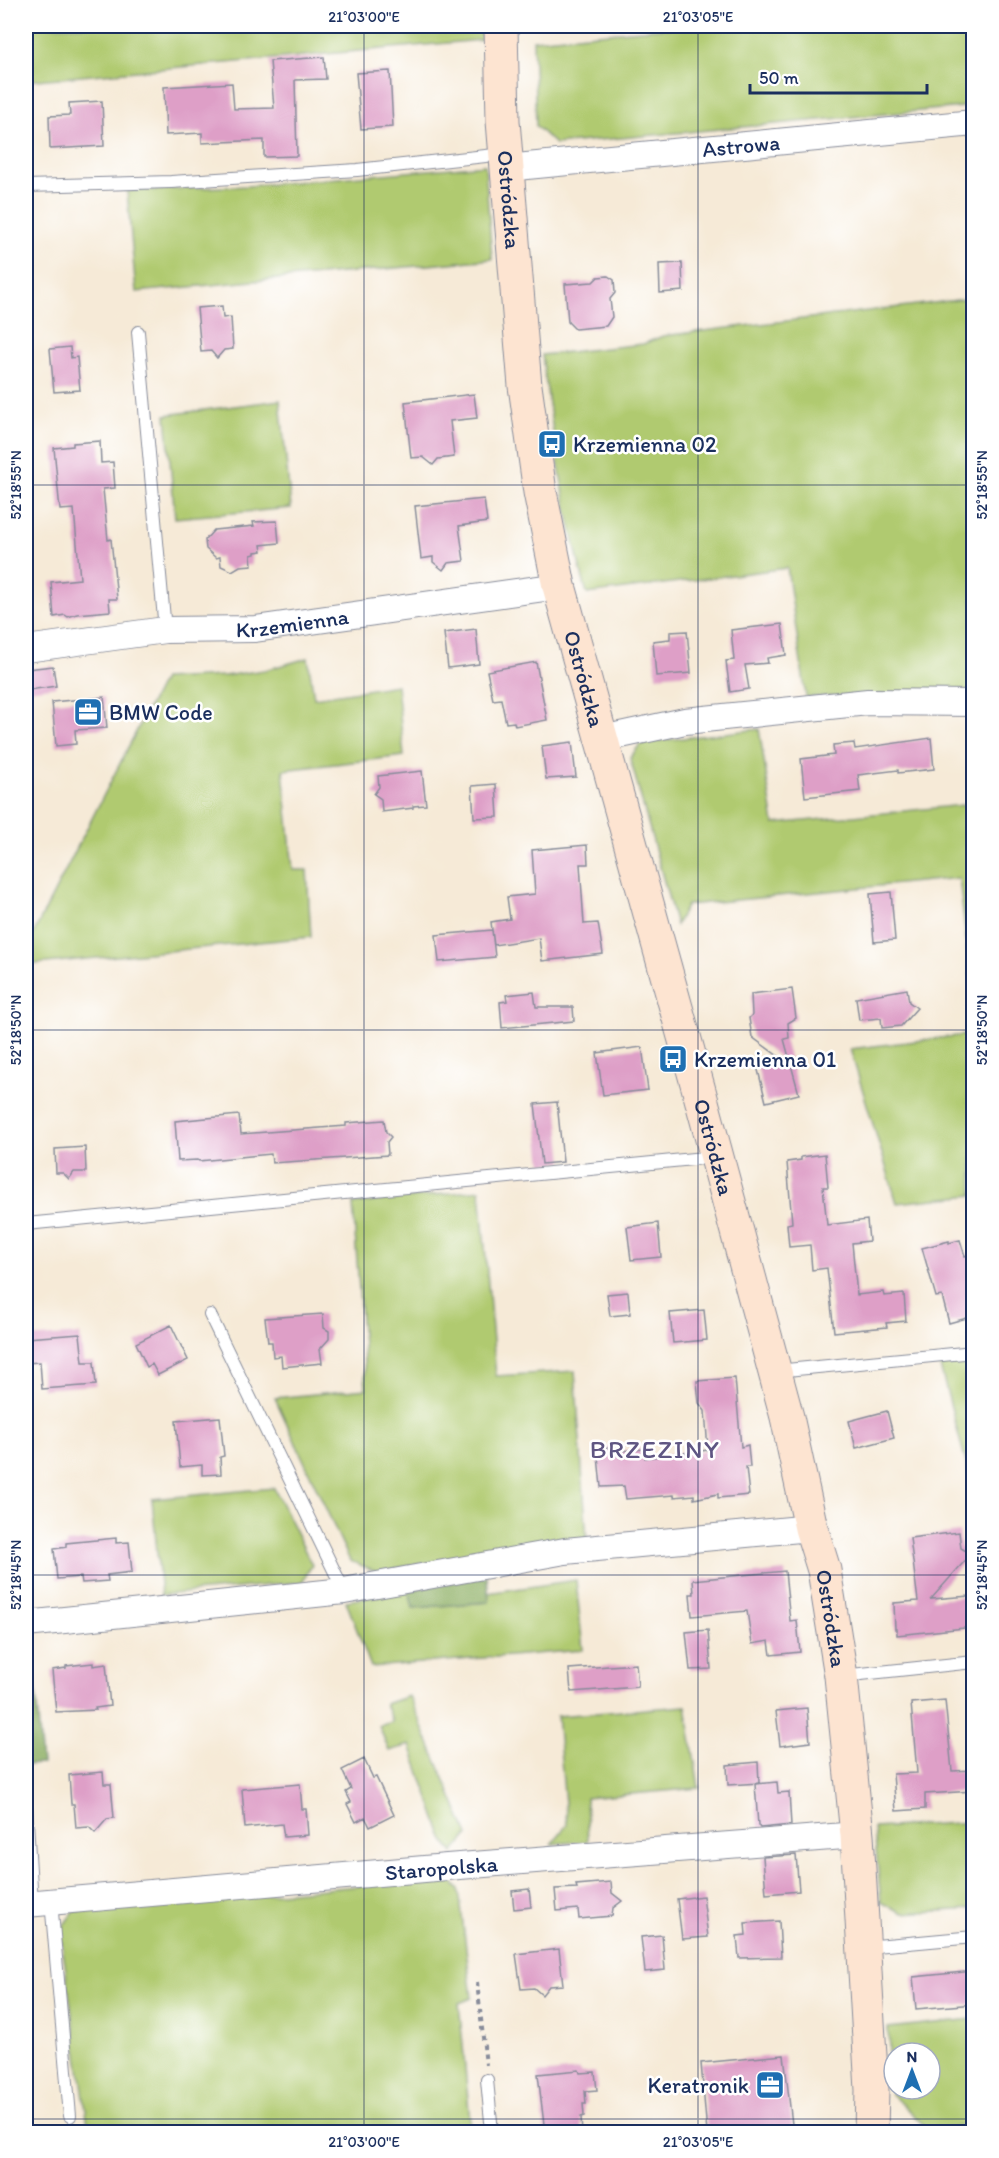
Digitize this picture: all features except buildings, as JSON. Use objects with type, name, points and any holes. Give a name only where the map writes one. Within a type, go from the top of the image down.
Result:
[{"type":"street","name":"Ostródzka","points":[[501,26],[506,161],[528,408],[540,492],[560,586],[717,1157],[774,1371],[811,1528],[824,1570],[841,1676],[857,1835],[872,2090],[871,2133]]},
{"type":"street","name":"Astrowa","points":[[506,161],[974,123]]},
{"type":"street","name":"Krzemienna","points":[[26,649],[165,630],[255,629],[560,586]]},
{"type":"street","points":[[602,739],[686,721],[868,702],[974,703]]},
{"type":"street","points":[[26,1624],[344,1591],[565,1551],[811,1528]]},
{"type":"street","name":"Staropolska","points":[[36,1903],[447,1867],[857,1835]]},
{"type":"lane","points":[[26,186],[171,182],[506,161]]},
{"type":"lane","points":[[138,332],[165,630]]},
{"type":"lane","points":[[26,1224],[717,1157]]},
{"type":"lane","points":[[210,1315],[344,1591]]},
{"type":"lane","points":[[774,1371],[974,1352]]},
{"type":"lane","points":[[841,1676],[974,1662]]},
{"type":"lane","points":[[26,1806],[36,1903],[70,2116]]},
{"type":"lane","points":[[864,1948],[974,1938]]},
{"type":"lane","points":[[487,2080],[492,2133]]},
{"type":"path","points":[[477,1982],[487,2080]]},
{"type":"green space","points":[[26,26],[481,26],[481,40],[26,81]]},
{"type":"green space","points":[[685,26],[973,26],[973,106],[555,144],[536,126],[533,40]]},
{"type":"green space","points":[[485,165],[492,259],[136,292],[127,191],[248,186]]},
{"type":"green space","points":[[973,298],[973,692],[806,697],[787,568],[587,594],[560,475],[542,355],[643,344],[663,336]]},
{"type":"green space","points":[[280,400],[291,508],[175,518],[166,415]]},
{"type":"green space","points":[[308,658],[314,698],[397,685],[404,756],[283,770],[293,870],[307,870],[311,937],[26,965],[26,948],[163,679],[224,676],[265,670]]},
{"type":"green space","points":[[759,729],[774,824],[973,804],[973,998],[959,878],[687,905],[676,925],[630,758],[641,743]]},
{"type":"green space","points":[[973,1034],[973,1195],[897,1203],[850,1049]]},
{"type":"green space","points":[[480,1190],[496,1376],[575,1371],[587,1539],[511,1552],[436,1561],[378,1572],[350,1561],[275,1398],[366,1389],[353,1204]]},
{"type":"green space","points":[[974,1360],[973,1488],[939,1363]]},
{"type":"green space","points":[[274,1488],[312,1565],[302,1582],[161,1595],[152,1499]]},
{"type":"green space","points":[[487,1576],[489,1602],[413,1608],[409,1590]]},
{"type":"green space","points":[[576,1580],[583,1650],[371,1667],[346,1601],[409,1590],[413,1608],[489,1602],[488,1593]]},
{"type":"green space","points":[[26,1633],[31,1633],[42,1764],[26,1765]]},
{"type":"green space","points":[[409,1696],[468,1835],[453,1853],[443,1839],[410,1745],[389,1751],[379,1726],[392,1722],[385,1704]]},
{"type":"green space","points":[[686,1706],[699,1788],[586,1798],[588,1841],[551,1844],[567,1825],[557,1716]]},
{"type":"green space","points":[[973,1822],[973,1909],[903,1913],[881,1902],[874,1828]]},
{"type":"green space","points":[[449,1878],[459,1890],[472,1998],[459,2003],[471,2132],[89,2132],[60,1930],[74,1911]]},
{"type":"green space","points":[[973,2019],[973,2125],[928,2129],[898,2101],[942,2101],[942,2041],[889,2041],[888,2028]]},
{"type":"place","name":"Krzemienna 02","points":[[552,444]]},
{"type":"place","name":"BMW Code","points":[[88,712]]},
{"type":"place","name":"Krzemienna 01","points":[[673,1059]]},
{"type":"place","name":"Keratronik","points":[[770,2085]]},
{"type":"district","name":"BRZEZINY","points":[[655,1449]]}]
